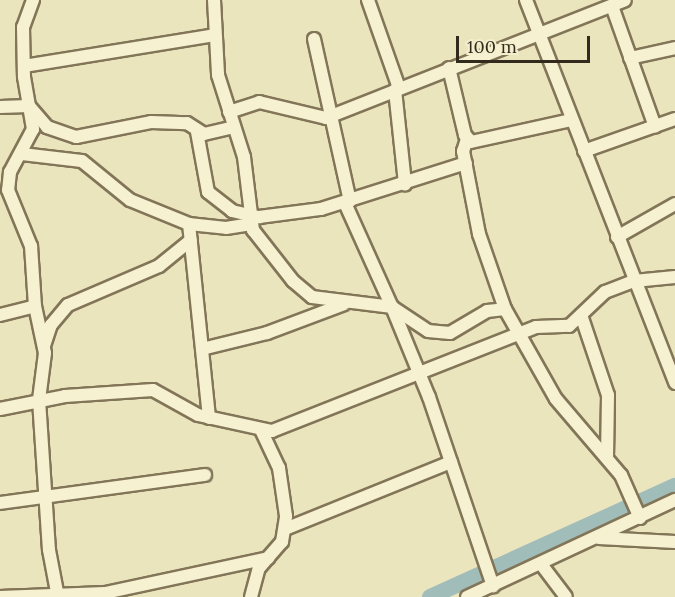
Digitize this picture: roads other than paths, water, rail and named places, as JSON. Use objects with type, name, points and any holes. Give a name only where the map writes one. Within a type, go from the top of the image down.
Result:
[{"type":"street","points":[[33,0],[23,27],[24,66],[33,129],[22,154],[10,172],[8,190],[31,246],[35,306],[44,346]]},
{"type":"street","points":[[214,0],[218,75],[245,164],[250,220]]},
{"type":"street","points":[[368,0],[397,89],[405,184]]},
{"type":"street","points":[[526,0],[675,382]]},
{"type":"street","points":[[229,112],[259,102],[314,118],[330,117],[538,32],[625,0]]},
{"type":"street","points":[[612,6],[656,127]]},
{"type":"street","points":[[24,66],[215,35]]},
{"type":"street","points":[[314,39],[347,202],[420,373],[493,586]]},
{"type":"street","points":[[630,58],[675,48]]},
{"type":"street","points":[[448,68],[467,140],[466,163],[484,255],[505,309],[556,399],[607,456],[640,518]]},
{"type":"street","points":[[0,107],[29,106]]},
{"type":"street","points":[[29,106],[46,126],[76,137],[158,122],[187,123],[197,132],[208,192],[223,206],[250,220],[298,288],[318,299],[393,307],[441,334],[487,311],[505,309]]},
{"type":"street","points":[[584,151],[675,119]]},
{"type":"street","points":[[467,140],[571,120]]},
{"type":"street","points":[[197,132],[234,127]]},
{"type":"street","points":[[22,154],[82,161],[130,200],[189,224],[226,228],[250,220],[347,202],[466,163]]},
{"type":"street","points":[[617,237],[675,204]]},
{"type":"street","points":[[189,224],[209,418]]},
{"type":"street","points":[[58,595],[46,493],[39,400],[44,346],[51,325],[68,305],[159,266],[191,240]]},
{"type":"street","points":[[0,409],[39,400],[153,390],[209,418],[261,430],[282,428],[540,326],[565,328],[581,315],[598,295],[634,281],[675,277]]},
{"type":"street","points":[[202,349],[267,333],[348,302]]},
{"type":"street","points":[[0,315],[35,306]]},
{"type":"street","points":[[581,315],[608,395],[607,456]]},
{"type":"street","points":[[251,597],[256,574],[280,546],[285,529],[282,480],[261,430]]},
{"type":"street","points":[[285,529],[451,462]]},
{"type":"street","points":[[0,503],[46,493],[205,475]]},
{"type":"street","points":[[466,597],[599,538],[675,500]]},
{"type":"street","points":[[599,538],[674,543]]},
{"type":"street","points":[[0,597],[58,595],[152,586],[268,558]]},
{"type":"street","points":[[541,564],[566,597]]},
{"type":"waterway","points":[[430,597],[675,486]]}]
